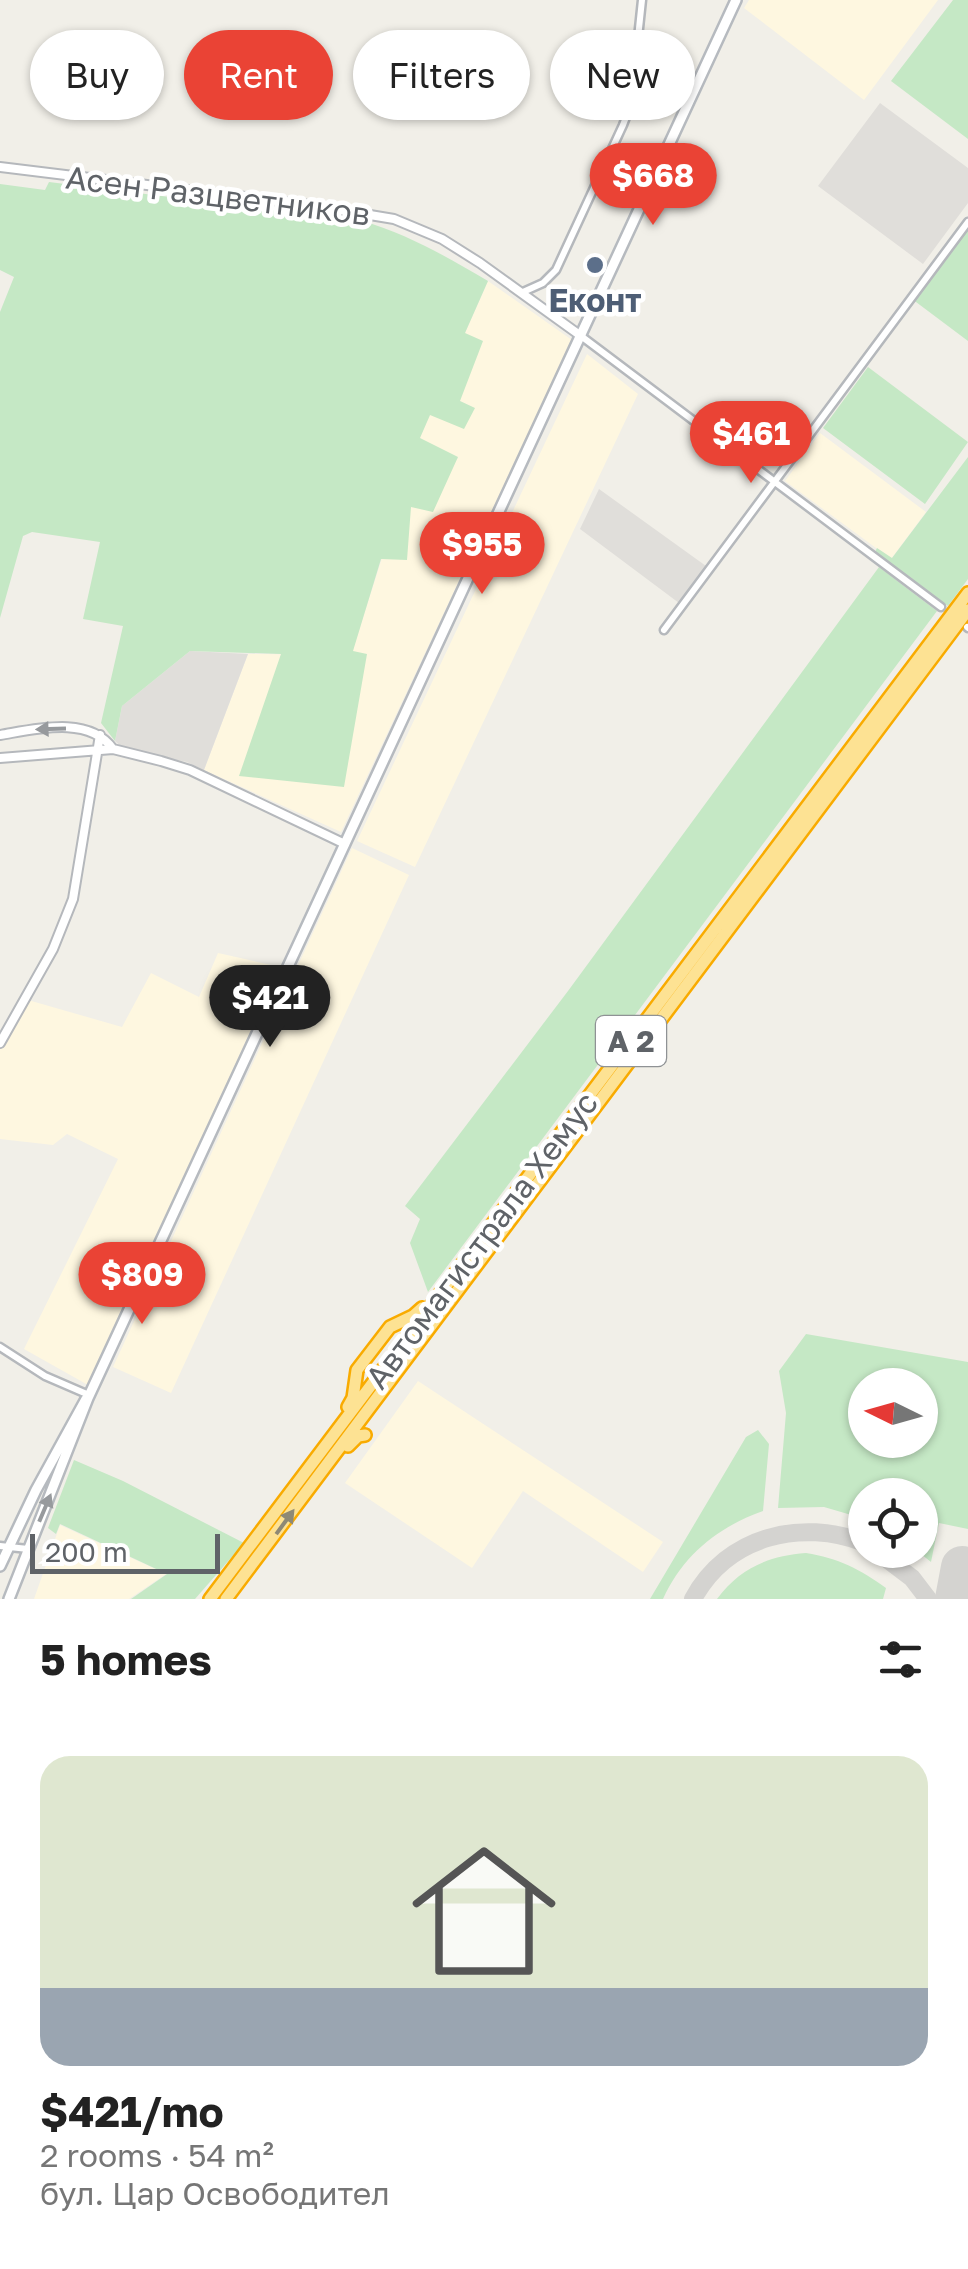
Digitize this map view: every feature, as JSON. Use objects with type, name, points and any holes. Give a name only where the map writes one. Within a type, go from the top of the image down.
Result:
[{"type":"highway","name":"Автомагистрала Хемус","points":[[226,1599],[482,1238],[968,593]]},
{"type":"highway","name":"Автомагистрала Хемус","points":[[206,1599],[421,1339],[968,610]]},
{"type":"highway","points":[[317,1466],[323,1440],[351,1403],[356,1370],[390,1327],[418,1314],[472,1241],[482,1238]]},
{"type":"highway","points":[[411,1372],[421,1339]]},
{"type":"highway","points":[[317,1466],[365,1435]]},
{"type":"main road","points":[[10,1599],[89,1397],[736,0]]},
{"type":"main road","points":[[0,1566],[5,1546],[82,1402],[89,1397]]},
{"type":"street","points":[[523,292],[543,283],[556,270],[623,125],[631,104],[642,0]]},
{"type":"street","name":"Асен Разцветников","points":[[0,167],[394,219],[442,239],[523,292],[580,336]]},
{"type":"street","points":[[664,630],[968,222]]},
{"type":"street","points":[[580,336],[942,607]]},
{"type":"street","points":[[0,735],[41,728],[91,730],[113,749]]},
{"type":"street","points":[[0,1043],[53,949],[73,900],[100,735]]},
{"type":"street","points":[[0,758],[113,749],[190,770],[346,844]]},
{"type":"street","points":[[0,1346],[45,1376],[89,1397]]},
{"type":"street","points":[[5,1546],[28,1549]]},
{"type":"shaded area","points":[[749,0],[938,0],[864,100],[744,8]]},
{"type":"shaded area","points":[[880,103],[968,168],[968,203],[923,264],[818,186]]},
{"type":"shaded area","points":[[488,281],[572,340],[341,832],[204,770],[248,654],[367,655],[352,652],[382,558],[411,507],[458,458],[419,439],[430,415],[474,408],[460,401],[465,333]]},
{"type":"shaded area","points":[[587,354],[638,394],[415,867],[357,841]]},
{"type":"shaded area","points":[[820,433],[926,512],[891,559],[785,481]]},
{"type":"shaded area","points":[[599,489],[706,566],[679,603],[580,529]]},
{"type":"shaded area","points":[[190,651],[248,654],[204,770],[187,762],[124,749],[115,741],[122,706]]},
{"type":"shaded area","points":[[352,848],[409,875],[171,1393],[113,1367]]},
{"type":"shaded area","points":[[218,953],[280,967],[88,1385],[24,1349],[118,1159],[67,1134],[53,1145],[0,1139],[0,1033],[21,998],[122,1027],[151,973],[199,997]]},
{"type":"shaded area","points":[[418,1381],[663,1542],[643,1572],[523,1491],[472,1568],[345,1483]]},
{"type":"shaded area","points":[[60,1525],[166,1574],[129,1599],[34,1599]]},
{"type":"green space","points":[[953,0],[968,0],[968,139],[891,81]]},
{"type":"green space","points":[[49,182],[362,221],[411,239],[488,281],[465,333],[483,341],[460,401],[475,408],[464,429],[430,415],[420,438],[458,457],[433,512],[411,507],[407,560],[381,559],[353,651],[367,654],[344,787],[239,776],[281,654],[190,651],[122,706],[115,741],[101,723],[123,626],[83,619],[100,542],[32,532],[23,536],[0,618],[0,312],[14,277],[0,270],[0,184],[45,190]]},
{"type":"green space","points":[[968,223],[968,341],[912,299]]},
{"type":"green space","points":[[868,367],[968,442],[925,504],[823,428]]},
{"type":"green space","points":[[968,457],[968,579],[948,606],[874,554],[877,548],[892,558]]},
{"type":"green space","points":[[879,567],[937,611],[428,1292],[410,1243],[420,1219],[405,1206]]},
{"type":"green space","points":[[806,1334],[968,1362],[968,1529],[939,1523],[938,1528],[938,1478],[848,1478],[848,1514],[824,1507],[778,1508],[786,1413],[779,1371]]},
{"type":"green space","points":[[758,1430],[769,1444],[763,1511],[731,1525],[704,1544],[681,1569],[663,1599],[650,1599],[746,1437]]},
{"type":"green space","points":[[74,1460],[244,1543],[195,1599],[131,1599],[167,1574],[60,1524],[56,1534],[48,1528]]},
{"type":"green space","points":[[806,1553],[839,1561],[886,1588],[883,1599],[717,1599],[745,1572],[779,1557]]},
{"type":"taxiway","points":[[693,1599],[708,1577],[745,1547],[791,1533],[816,1532],[848,1538]]},
{"type":"taxiway","points":[[899,1568],[928,1599]]},
{"type":"runway","points":[[956,1599],[962,1567]]},
{"type":"place","name":"Еконт","points":[[595,265]]}]
